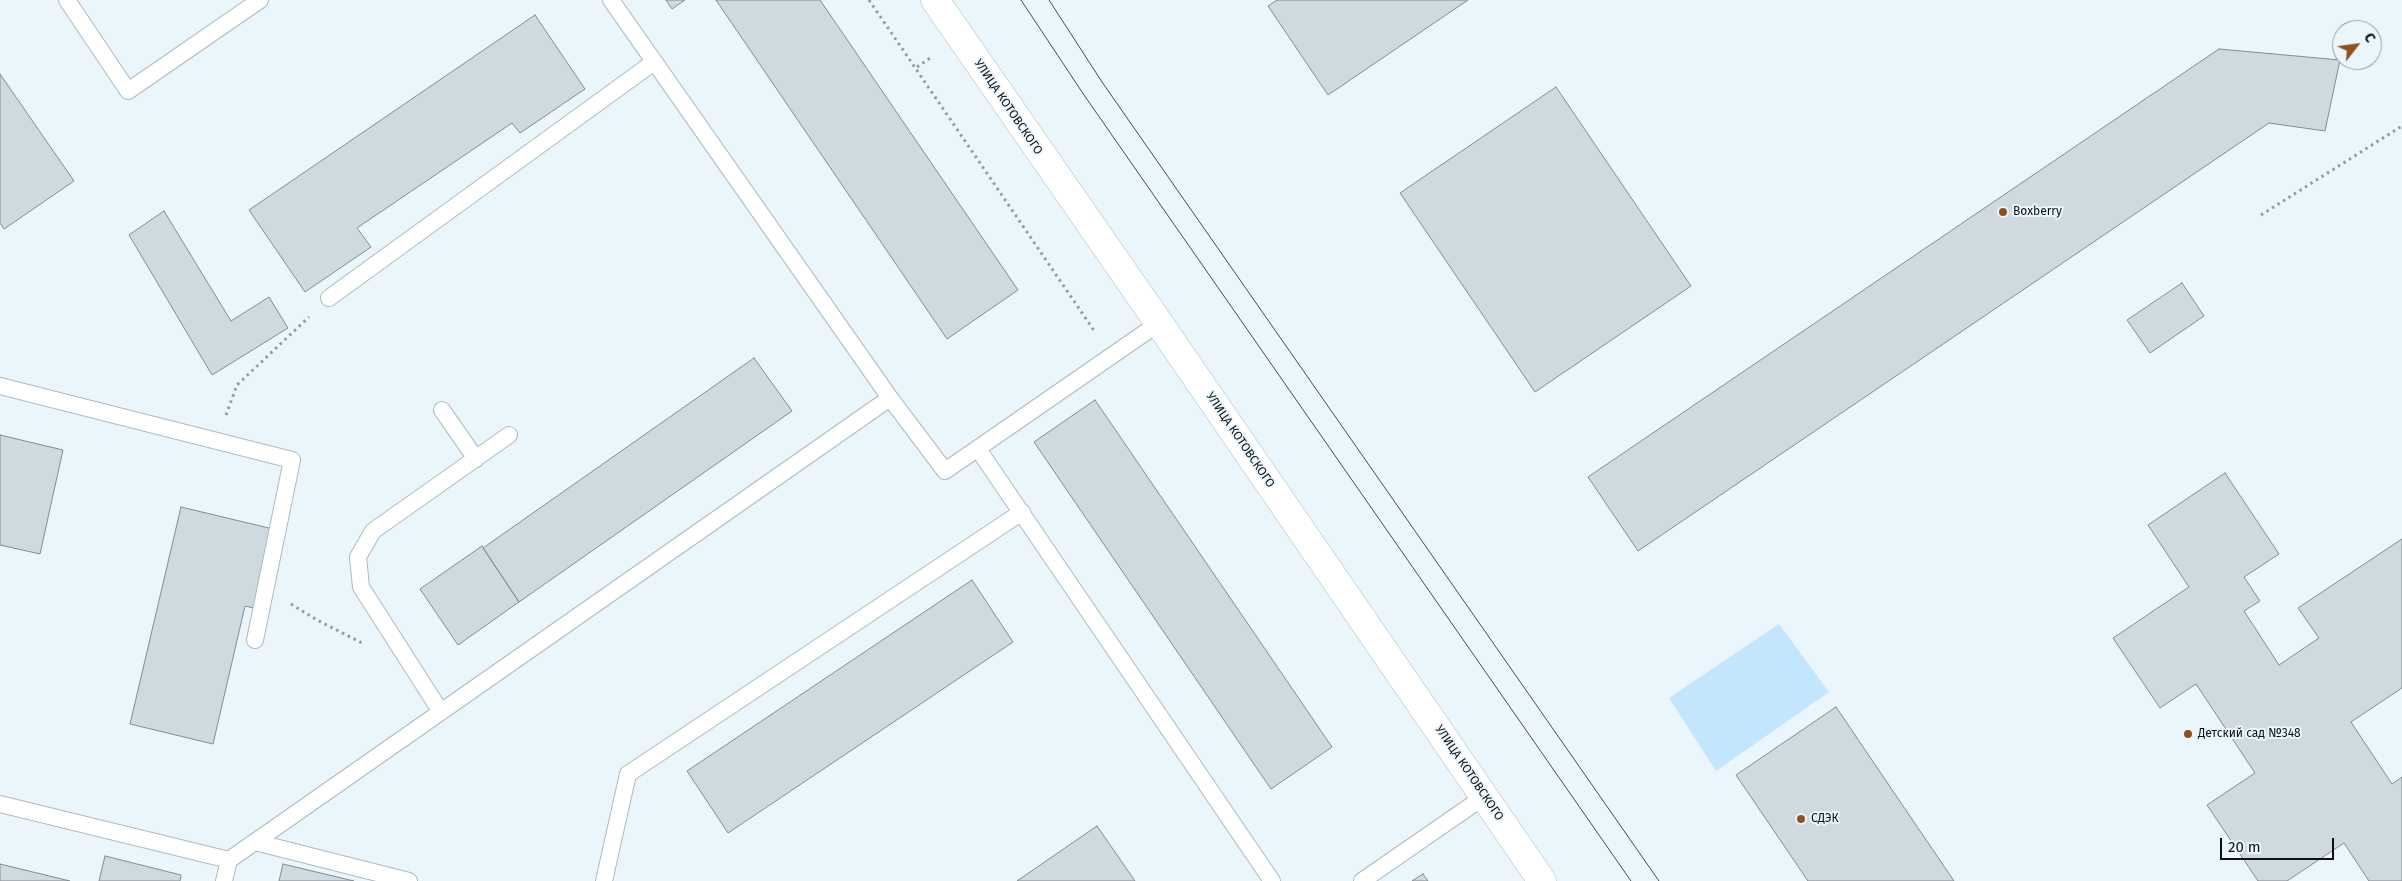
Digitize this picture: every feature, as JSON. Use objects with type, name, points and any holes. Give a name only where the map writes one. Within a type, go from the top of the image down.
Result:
[{"type":"main road","name":"УЛИЦА КОТОВСКОГО","points":[[935,0],[1027,135],[1160,322],[1542,881]]},
{"type":"lane","points":[[67,0],[128,91],[260,0]]},
{"type":"lane","points":[[611,0],[890,398],[945,472],[1160,322]]},
{"type":"lane","points":[[330,298],[654,62]]},
{"type":"lane","points":[[0,386],[292,460],[255,640]]},
{"type":"lane","points":[[224,881],[229,860],[890,398]]},
{"type":"lane","points":[[442,410],[476,459]]},
{"type":"lane","points":[[441,712],[361,587],[358,557],[373,531],[509,436]]},
{"type":"lane","points":[[978,449],[1272,881]]},
{"type":"lane","points":[[604,881],[628,774],[1022,512]]},
{"type":"lane","points":[[1362,881],[1485,796]]},
{"type":"lane","points":[[0,804],[229,860]]},
{"type":"lane","points":[[255,842],[410,881]]},
{"type":"path","points":[[869,0],[1111,356]]},
{"type":"path","points":[[2261,215],[2402,126]]},
{"type":"path","points":[[216,441],[237,385],[286,337]]},
{"type":"path","points":[[266,587],[317,620],[413,669]]},
{"type":"shaded area","points":[[1779,624],[1829,692],[1716,771],[1669,698]]},
{"type":"building","points":[[666,0],[685,0],[672,9]]},
{"type":"building","points":[[716,0],[820,0],[1018,290],[947,339]]},
{"type":"building","points":[[1277,0],[1468,0],[1328,95],[1268,6]]},
{"type":"building","points":[[535,15],[585,89],[520,133],[512,123],[357,228],[371,247],[305,292],[249,210]]},
{"type":"building","points":[[2219,49],[2332,59],[2332,70],[2338,70],[2325,131],[2269,123],[1638,551],[1588,477]]},
{"type":"building","points":[[0,74],[74,181],[4,229],[0,223]]},
{"type":"building","points":[[1556,87],[1691,286],[1535,392],[1400,193]]},
{"type":"building","points":[[164,211],[231,321],[269,297],[288,328],[212,375],[129,235]]},
{"type":"building","points":[[2182,283],[2204,316],[2150,353],[2127,320]]},
{"type":"building","points":[[754,358],[792,411],[519,602],[483,548]]},
{"type":"building","points":[[1095,400],[1332,747],[1271,789],[1034,442]]},
{"type":"building","points":[[0,435],[63,450],[40,554],[0,545]]},
{"type":"building","points":[[2225,473],[2279,554],[2244,577],[2260,601],[2244,611],[2279,665],[2319,638],[2298,608],[2402,539],[2402,688],[2351,722],[2392,784],[2402,777],[2402,881],[2369,881],[2344,843],[2287,881],[2258,881],[2207,805],[2255,773],[2196,684],[2160,708],[2113,638],[2189,587],[2148,525]]},
{"type":"building","points":[[181,507],[273,529],[254,608],[245,606],[213,744],[130,724]]},
{"type":"building","points":[[482,546],[519,602],[458,645],[420,589]]},
{"type":"building","points":[[972,580],[1013,642],[728,833],[687,771]]},
{"type":"building","points":[[1836,707],[1954,881],[1808,881],[1736,775]]},
{"type":"building","points":[[1097,826],[1135,881],[1017,881]]},
{"type":"building","points":[[105,856],[181,875],[180,881],[99,881]]},
{"type":"building","points":[[0,864],[70,881],[0,881]]},
{"type":"building","points":[[283,864],[354,881],[279,881]]},
{"type":"building","points":[[1423,874],[1428,881],[1412,881]]},
{"type":"tram line","points":[[1021,0],[1084,95],[1631,881]]},
{"type":"tram line","points":[[1049,0],[1102,82],[1659,881]]},
{"type":"place","name":"Boxberry","points":[[2003,212]]},
{"type":"place","name":"Детский сад №348","points":[[2188,734]]},
{"type":"place","name":"СДЭК","points":[[1801,819]]}]
